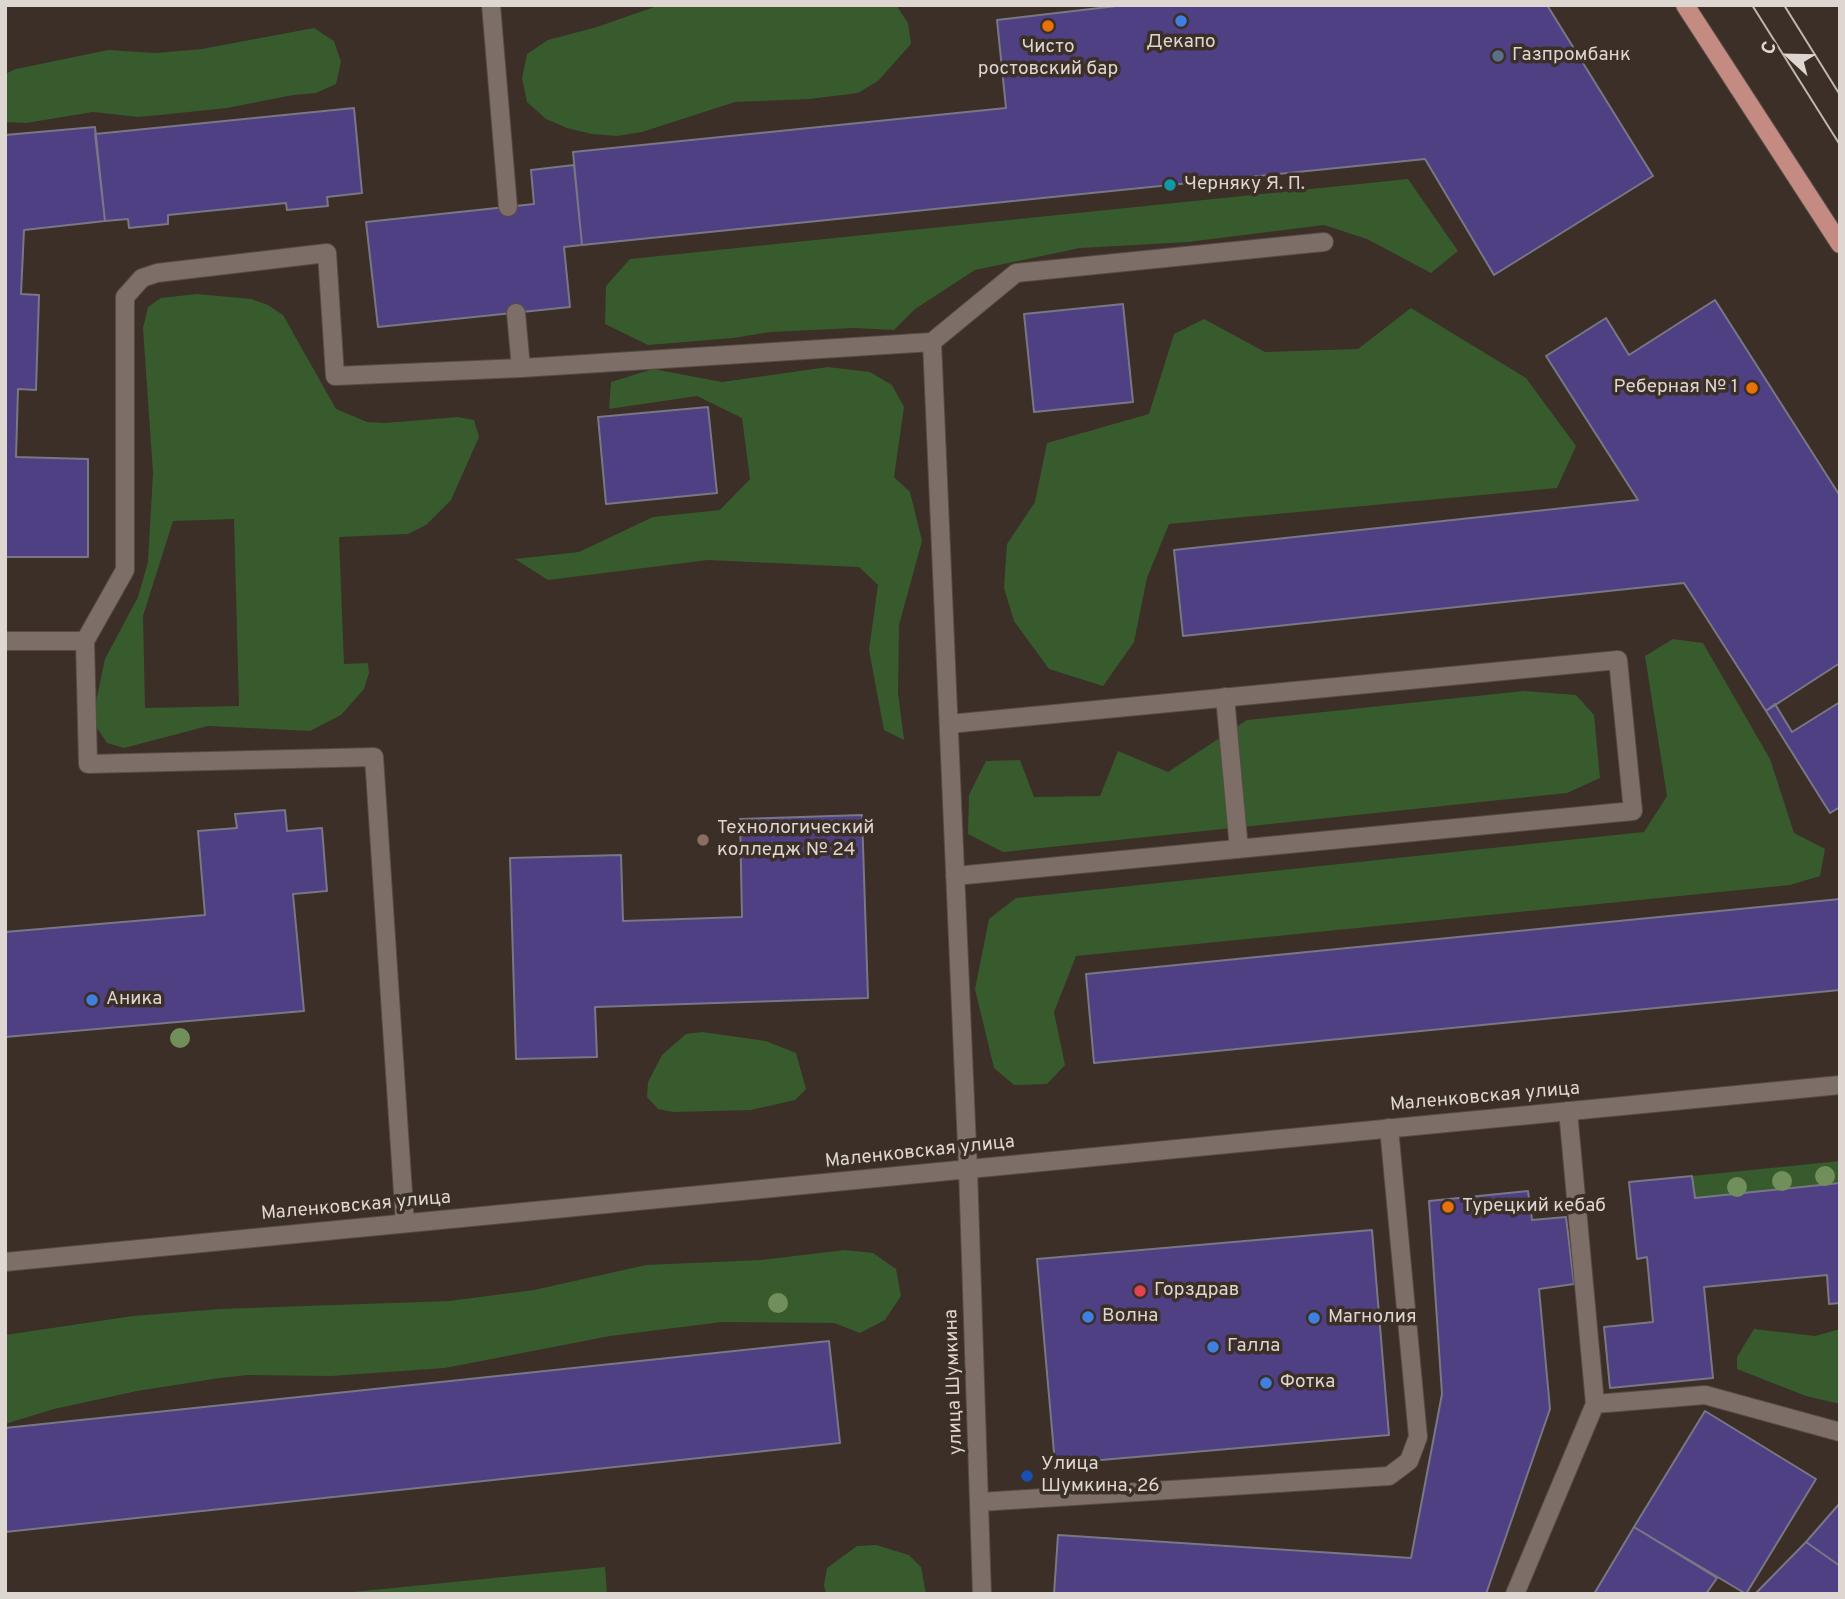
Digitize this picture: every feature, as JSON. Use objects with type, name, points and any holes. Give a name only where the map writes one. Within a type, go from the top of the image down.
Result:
[{"type":"main road","points":[[1685,5],[1840,244]]},
{"type":"street","points":[[491,5],[508,206]]},
{"type":"street","points":[[405,1223],[374,757],[88,764],[85,641],[125,570],[123,314],[125,297],[142,278],[157,273],[327,253],[335,376],[521,369],[932,342],[1016,273],[1324,242]]},
{"type":"street","points":[[516,313],[521,369]]},
{"type":"street","name":"улица Шумкина","points":[[932,342],[968,1169],[982,1594]]},
{"type":"street","points":[[5,641],[85,641]]},
{"type":"street","points":[[949,723],[1618,660],[1633,811],[955,876]]},
{"type":"street","points":[[1225,697],[1240,849]]},
{"type":"street","name":"Маленковская улица","points":[[5,1262],[1840,1085]]},
{"type":"street","points":[[1515,1594],[1595,1404],[1569,1111]]},
{"type":"street","points":[[980,1502],[1389,1476],[1409,1461],[1418,1437],[1389,1128]]},
{"type":"street","points":[[1595,1404],[1705,1395],[1840,1432]]},
{"type":"green space","points":[[660,5],[896,5],[908,23],[911,44],[878,81],[858,93],[809,99],[735,102],[642,132],[617,136],[567,128],[546,119],[527,102],[522,78],[527,54],[548,40],[597,27]]},
{"type":"green space","points":[[314,28],[334,41],[341,62],[336,84],[316,93],[227,108],[160,115],[138,117],[93,112],[26,123],[5,122],[5,74],[16,69],[108,50],[156,53],[202,49]]},
{"type":"green space","points":[[1408,179],[1458,251],[1431,273],[1367,239],[1324,225],[1188,242],[1080,248],[975,270],[915,309],[894,330],[854,328],[770,332],[648,345],[605,324],[606,286],[630,259]]},
{"type":"green space","points":[[197,294],[251,299],[268,305],[283,315],[336,409],[367,422],[458,417],[474,420],[479,437],[451,500],[426,525],[408,534],[339,537],[344,664],[368,663],[369,673],[364,689],[341,715],[310,731],[208,726],[124,748],[107,743],[97,728],[94,711],[105,659],[138,597],[148,562],[153,473],[143,328],[148,307],[161,298]],"holes":[[[234,519],[239,706],[145,708],[143,616],[173,521]]]},
{"type":"green space","points":[[1411,308],[1526,378],[1576,446],[1557,488],[1169,524],[1147,578],[1134,642],[1103,686],[1049,669],[1014,621],[1004,588],[1007,544],[1035,502],[1047,443],[1149,414],[1174,334],[1204,319],[1265,352],[1358,349]]},
{"type":"green space","points":[[828,367],[870,372],[892,385],[904,407],[894,477],[910,492],[922,541],[899,625],[898,693],[904,740],[884,730],[869,650],[878,585],[859,567],[708,560],[548,580],[515,559],[579,552],[653,517],[720,510],[750,479],[742,418],[697,396],[609,409],[611,382],[653,369],[722,382]]},
{"type":"green space","points":[[1673,639],[1703,643],[1770,759],[1794,833],[1825,849],[1820,876],[1790,885],[1076,956],[1054,1012],[1065,1065],[1047,1084],[1014,1085],[994,1068],[975,989],[989,919],[1016,898],[1644,832],[1667,796],[1645,656]]},
{"type":"green space","points":[[1524,691],[1576,695],[1594,715],[1600,778],[1567,793],[1003,852],[968,834],[969,795],[986,761],[1020,760],[1034,797],[1100,796],[1118,751],[1168,772],[1247,720]]},
{"type":"green space","points":[[702,1032],[766,1041],[796,1053],[806,1089],[795,1100],[751,1110],[673,1112],[658,1109],[647,1097],[648,1082],[662,1055],[686,1034]]},
{"type":"green space","points":[[1840,1161],[1840,1183],[1695,1198],[1692,1176]]},
{"type":"green space","points":[[845,1250],[873,1253],[896,1269],[901,1296],[885,1320],[860,1333],[834,1323],[722,1322],[610,1336],[445,1368],[331,1376],[248,1375],[220,1378],[137,1391],[54,1409],[5,1424],[5,1335],[133,1316],[220,1309],[449,1301],[534,1290],[646,1265],[761,1260]]},
{"type":"green space","points":[[1754,1329],[1815,1336],[1840,1329],[1840,1404],[1806,1396],[1737,1369],[1737,1357]]},
{"type":"green space","points":[[876,1545],[909,1555],[921,1567],[926,1594],[826,1594],[824,1585],[827,1568],[857,1546]]},
{"type":"green space","points":[[604,1567],[607,1594],[333,1594]]},
{"type":"building","points":[[1125,5],[1547,5],[1653,176],[1494,275],[1425,159],[582,245],[573,152],[1006,108],[997,20]]},
{"type":"building","points":[[354,108],[362,193],[327,197],[328,206],[287,210],[286,203],[168,215],[168,224],[129,228],[128,219],[105,221],[95,134]]},
{"type":"building","points":[[95,127],[105,221],[24,230],[21,294],[39,295],[36,390],[18,389],[16,457],[88,459],[88,557],[5,557],[5,135]]},
{"type":"building","points":[[574,165],[582,245],[564,247],[570,307],[378,327],[366,222],[534,204],[531,170]]},
{"type":"building","points":[[1715,300],[1840,496],[1840,663],[1766,711],[1684,583],[1183,636],[1174,550],[1638,500],[1546,356],[1606,318],[1629,355]]},
{"type":"building","points":[[1123,304],[1133,402],[1034,412],[1024,314]]},
{"type":"building","points":[[708,407],[717,493],[606,504],[598,417]]},
{"type":"building","points":[[1840,702],[1840,807],[1830,813],[1766,711],[1775,704],[1792,732]]},
{"type":"building","points":[[285,810],[287,831],[322,828],[327,891],[293,894],[304,1011],[5,1037],[5,932],[205,915],[198,831],[237,828],[235,814]]},
{"type":"building","points":[[862,815],[868,998],[595,1007],[597,1057],[516,1059],[510,858],[621,855],[623,921],[742,917],[740,819]]},
{"type":"building","points":[[1840,899],[1840,990],[1094,1063],[1086,974]]},
{"type":"building","points":[[1692,1176],[1695,1198],[1840,1183],[1840,1303],[1829,1304],[1827,1275],[1704,1287],[1713,1378],[1610,1388],[1604,1327],[1653,1322],[1647,1257],[1637,1259],[1629,1182]]},
{"type":"building","points":[[1528,1191],[1532,1220],[1566,1217],[1574,1284],[1539,1289],[1550,1409],[1486,1594],[1054,1594],[1058,1535],[1411,1558],[1442,1394],[1429,1201]]},
{"type":"building","name":"Галла","points":[[1372,1230],[1389,1435],[1055,1464],[1037,1259]]},
{"type":"building","points":[[829,1341],[840,1443],[5,1532],[5,1428]]},
{"type":"building","points":[[1705,1411],[1816,1479],[1746,1594],[1634,1527]]},
{"type":"building","points":[[1840,1503],[1840,1566],[1806,1542]]},
{"type":"building","points":[[1634,1527],[1717,1578],[1706,1594],[1594,1594]]},
{"type":"building","points":[[1806,1542],[1840,1566],[1840,1594],[1755,1594]]},
{"type":"tram line","points":[[1752,5],[1840,145]]},
{"type":"tram line","points":[[1784,5],[1840,95]]},
{"type":"place","name":"Декапо","points":[[1181,21]]},
{"type":"place","name":"Чисто ростовский бар","points":[[1048,26]]},
{"type":"place","name":"Газпромбанк","points":[[1498,56]]},
{"type":"place","name":"Черняку Я. П.","points":[[1170,185]]},
{"type":"place","name":"Реберная № 1","points":[[1752,388]]},
{"type":"place","name":"Технологический колледж № 24","points":[[703,840]]},
{"type":"place","name":"Аника","points":[[92,1000]]},
{"type":"place","name":"Турецкий кебаб","points":[[1448,1207]]},
{"type":"place","name":"Горздрав","points":[[1140,1291]]},
{"type":"place","name":"Волна","points":[[1088,1317]]},
{"type":"place","name":"Магнолия","points":[[1314,1318]]},
{"type":"place","name":"Галла","points":[[1213,1347]]},
{"type":"place","name":"Фотка","points":[[1266,1383]]},
{"type":"place","name":"Улица Шумкина, 26","points":[[1027,1476]]}]
